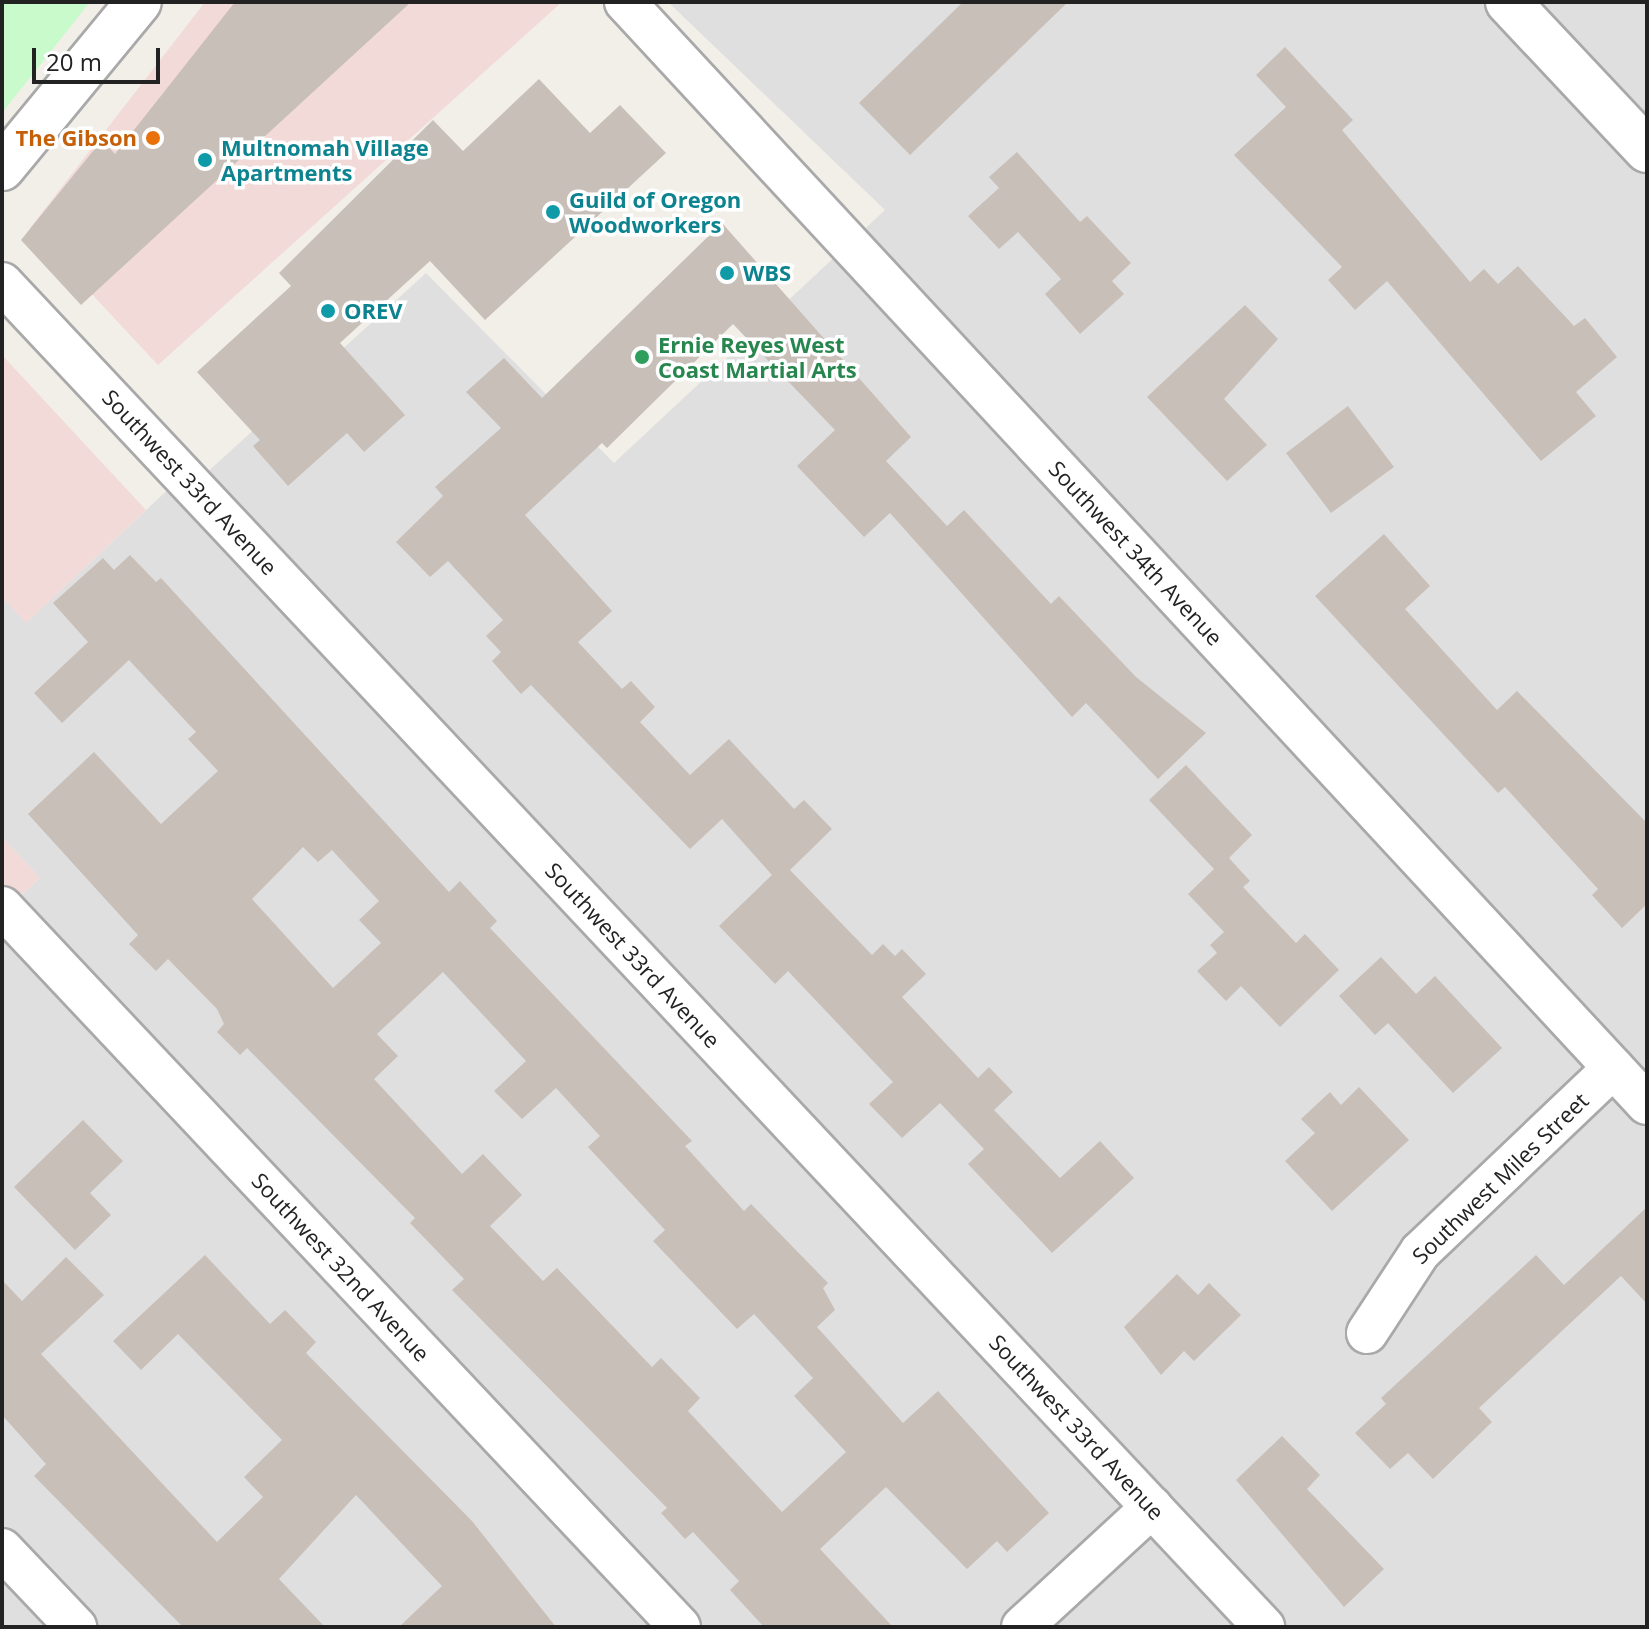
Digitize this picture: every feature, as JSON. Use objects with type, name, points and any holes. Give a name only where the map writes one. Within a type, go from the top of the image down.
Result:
[{"type":"street","points":[[2,168],[139,2]]},
{"type":"street","name":"Southwest 34th Avenue","points":[[625,2],[1647,1104]]},
{"type":"street","points":[[1508,2],[1647,150]]},
{"type":"street","name":"Southwest 33rd Avenue","points":[[2,283],[1264,1627]]},
{"type":"street","name":"Southwest 32nd Avenue","points":[[2,907],[680,1627]]},
{"type":"street","name":"Southwest Miles Street","points":[[1367,1333],[1420,1252],[1613,1068]]},
{"type":"street","points":[[1022,1627],[1152,1507]]},
{"type":"street","points":[[2,1549],[76,1627]]},
{"type":"shaded area","points":[[205,2],[562,2],[158,365],[30,228]]},
{"type":"shaded area","points":[[668,2],[1647,2],[1647,1627],[2,1627],[2,913],[40,878],[2,837],[2,597],[27,622],[193,466],[203,476],[426,273],[614,463],[885,210]]},
{"type":"shaded area","points":[[2,355],[146,510],[26,623],[2,597]]},
{"type":"shaded area","points":[[2,837],[40,878],[2,913]]},
{"type":"green space","points":[[2,2],[90,2],[2,113]]},
{"type":"building","name":"Multnomah Village Apartments","points":[[235,2],[411,2],[81,305],[21,240],[102,140],[115,154]]},
{"type":"building","points":[[963,2],[1068,2],[910,155],[859,103]]},
{"type":"building","points":[[1285,47],[1353,120],[1342,130],[1470,282],[1484,269],[1498,284],[1518,266],[1574,326],[1585,318],[1617,357],[1576,392],[1596,416],[1541,461],[1387,281],[1355,310],[1328,280],[1342,267],[1234,155],[1286,107],[1256,75]]},
{"type":"building","points":[[539,79],[590,133],[620,105],[666,153],[485,320],[430,261],[340,343],[405,415],[364,452],[347,433],[288,486],[253,446],[260,440],[197,372],[291,286],[279,273],[433,120],[463,151]]},
{"type":"building","points":[[1017,152],[1080,222],[1087,216],[1131,263],[1112,281],[1124,294],[1080,334],[1045,294],[1061,279],[1018,232],[999,249],[968,216],[999,188],[989,177]]},
{"type":"building","points":[[722,223],[911,437],[886,461],[947,526],[964,510],[1051,604],[1059,596],[1136,677],[1206,733],[1158,779],[1086,703],[1072,717],[890,513],[864,537],[797,466],[835,430],[733,324],[607,448],[602,443],[525,515],[612,611],[578,642],[622,689],[631,681],[655,707],[640,722],[690,775],[729,739],[794,809],[804,800],[832,829],[790,870],[872,955],[883,944],[895,956],[902,949],[926,974],[902,997],[978,1078],[989,1067],[1013,1092],[994,1110],[1060,1178],[1100,1141],[1134,1178],[1052,1253],[968,1164],[984,1149],[940,1103],[902,1138],[869,1104],[893,1082],[788,971],[775,984],[719,926],[772,875],[722,819],[690,849],[531,685],[521,694],[492,661],[501,652],[486,636],[503,620],[448,561],[430,577],[396,542],[443,496],[435,487],[501,428],[466,392],[504,358],[542,398]]},
{"type":"building","points":[[1245,305],[1278,339],[1224,399],[1267,445],[1227,481],[1147,397]]},
{"type":"building","points":[[1348,406],[1394,467],[1331,513],[1286,453]]},
{"type":"building","points":[[1384,534],[1430,586],[1405,609],[1497,710],[1517,691],[1647,823],[1647,904],[1622,928],[1592,895],[1598,889],[1505,787],[1498,793],[1315,596]]},
{"type":"building","points":[[130,555],[156,582],[161,578],[449,892],[460,881],[497,921],[490,928],[692,1141],[685,1146],[744,1211],[751,1204],[828,1283],[823,1288],[835,1310],[817,1327],[903,1423],[938,1391],[1049,1513],[1007,1552],[997,1541],[967,1569],[886,1487],[820,1549],[893,1627],[764,1627],[730,1590],[739,1581],[693,1532],[685,1539],[661,1513],[667,1508],[452,1290],[464,1279],[410,1223],[415,1218],[247,1048],[240,1055],[217,1032],[224,1024],[217,1009],[168,959],[156,971],[129,944],[138,935],[28,814],[94,752],[161,824],[218,771],[188,739],[196,732],[129,660],[62,723],[34,693],[88,642],[53,603],[103,558],[114,570]],"holes":[[[303,847],[318,862],[332,850],[379,901],[359,920],[381,943],[333,988],[252,899]],[[443,972],[526,1061],[494,1091],[522,1119],[556,1088],[600,1136],[588,1147],[665,1230],[653,1241],[737,1329],[754,1314],[813,1378],[794,1396],[846,1452],[782,1512],[688,1411],[700,1398],[661,1358],[652,1367],[557,1268],[543,1281],[490,1226],[522,1195],[483,1154],[462,1174],[374,1079],[398,1056],[377,1034]]]},
{"type":"building","points":[[1186,765],[1252,835],[1229,858],[1250,881],[1243,887],[1296,943],[1305,934],[1339,970],[1280,1027],[1241,986],[1226,1001],[1197,971],[1217,953],[1210,945],[1224,932],[1188,894],[1214,869],[1149,800]]},
{"type":"building","points":[[1381,957],[1416,994],[1435,976],[1502,1048],[1453,1093],[1388,1023],[1375,1035],[1339,996]]},
{"type":"building","points":[[1359,1087],[1409,1140],[1332,1211],[1285,1161],[1315,1133],[1301,1119],[1330,1092],[1341,1105]]},
{"type":"building","points":[[83,1120],[123,1161],[90,1193],[111,1215],[75,1250],[14,1187]]},
{"type":"building","points":[[1647,1207],[1647,1304],[1621,1276],[1479,1408],[1492,1422],[1433,1479],[1408,1453],[1390,1469],[1355,1433],[1386,1404],[1381,1398],[1536,1255],[1564,1285]]},
{"type":"building","points":[[205,1255],[270,1324],[285,1310],[316,1342],[306,1353],[472,1521],[556,1627],[399,1627],[442,1586],[356,1495],[279,1579],[325,1627],[183,1627],[34,1476],[46,1464],[2,1415],[2,1280],[22,1301],[66,1257],[104,1295],[41,1354],[217,1542],[263,1497],[244,1477],[282,1440],[178,1334],[141,1370],[113,1341]]},
{"type":"building","points":[[1177,1274],[1198,1295],[1209,1283],[1241,1315],[1194,1361],[1184,1351],[1161,1375],[1124,1327]]},
{"type":"building","points":[[1282,1436],[1320,1475],[1307,1489],[1384,1569],[1344,1607],[1236,1480]]},
{"type":"place","name":"The Gibson","points":[[153,138]]},
{"type":"place","name":"Multnomah Village Apartments","points":[[205,160]]},
{"type":"place","name":"Guild of Oregon Woodworkers","points":[[553,212]]},
{"type":"place","name":"WBS","points":[[727,273]]},
{"type":"place","name":"OREV","points":[[328,311]]},
{"type":"place","name":"Ernie Reyes West Coast Martial Arts","points":[[642,357]]}]
